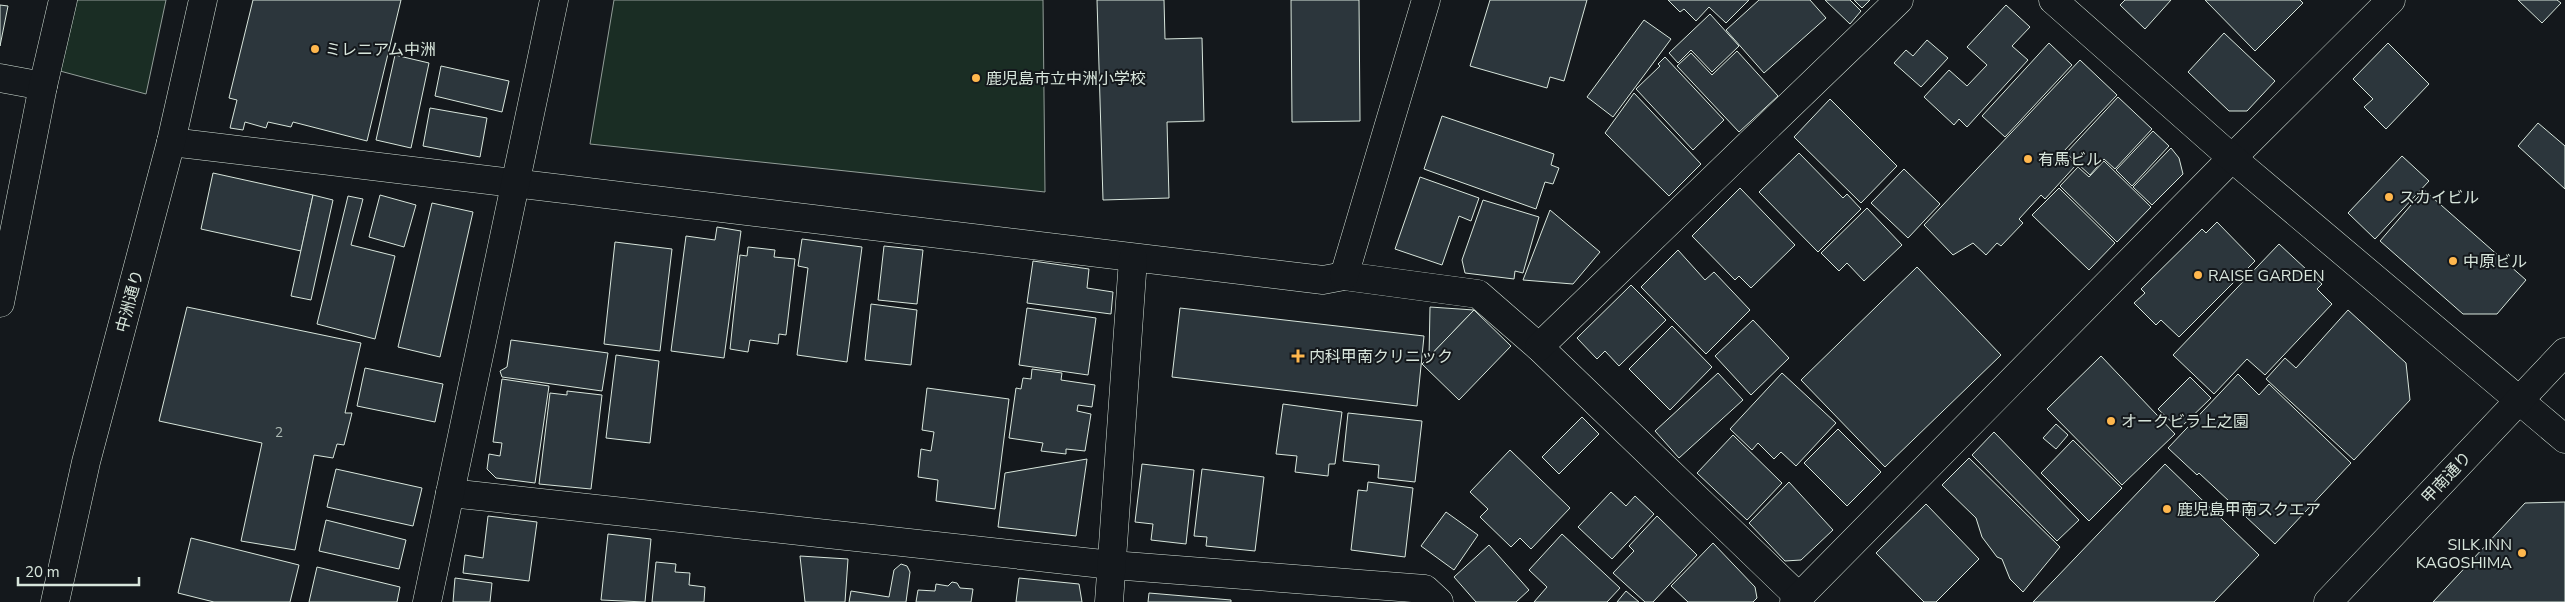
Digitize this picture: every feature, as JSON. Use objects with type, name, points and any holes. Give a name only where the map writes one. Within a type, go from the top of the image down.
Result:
[{"type":"street","points":[[0,303],[43,86],[63,0]]},
{"type":"street","name":"中洲通り","points":[[55,602],[86,462],[171,142],[203,0]]},
{"type":"street","points":[[428,602],[554,0]]},
{"type":"street","points":[[1344,276],[1426,0]]},
{"type":"street","points":[[1539,347],[1899,0]]},
{"type":"street","points":[[2053,0],[2232,158],[2565,439]]},
{"type":"street","points":[[171,142],[1133,259],[1323,280],[1344,276],[1478,294],[1539,347],[1796,599],[2391,0]]},
{"type":"street","points":[[0,78],[43,86]]},
{"type":"street","points":[[1109,602],[1133,259]]},
{"type":"street","name":"甲南通り","points":[[2328,602],[2565,352]]},
{"type":"street","points":[[450,493],[1112,564],[1425,589],[1439,602]]},
{"type":"green space","points":[[76,0],[166,0],[146,94],[60,71]]},
{"type":"green space","points":[[614,0],[1043,0],[1045,192],[590,144]]},
{"type":"building","name":"ミレニアム中洲","points":[[253,0],[401,0],[367,141],[293,122],[291,127],[268,122],[266,128],[245,122],[243,130],[230,128],[237,100],[229,98]]},
{"type":"building","points":[[1097,0],[1164,0],[1165,39],[1202,38],[1204,121],[1167,122],[1169,198],[1103,200]]},
{"type":"building","points":[[1291,0],[1359,0],[1360,121],[1292,122]]},
{"type":"building","points":[[1490,0],[1587,0],[1564,81],[1550,77],[1547,88],[1470,66]]},
{"type":"building","points":[[1668,0],[1749,0],[1726,23],[1709,7],[1696,21],[1684,9],[1680,12]]},
{"type":"building","points":[[1759,0],[1810,0],[1826,18],[1764,73],[1726,30]]},
{"type":"building","points":[[1825,0],[1850,0],[1861,11],[1850,24]]},
{"type":"building","points":[[1854,0],[1870,0],[1862,8]]},
{"type":"building","points":[[2125,0],[2171,0],[2145,29],[2120,5]]},
{"type":"building","points":[[2205,0],[2300,0],[2303,3],[2255,51]]},
{"type":"building","points":[[2518,0],[2557,0],[2561,3],[2542,23]]},
{"type":"building","points":[[0,5],[8,6],[0,46]]},
{"type":"building","points":[[2006,5],[2030,27],[2012,46],[2028,60],[1967,127],[1959,119],[1954,125],[1924,97],[1949,70],[1967,86],[1987,65],[1967,47]]},
{"type":"building","points":[[1710,14],[1739,46],[1712,72],[1691,50],[1678,63],[1669,53]]},
{"type":"building","points":[[1644,20],[1671,39],[1613,117],[1587,97]]},
{"type":"building","points":[[2224,33],[2275,81],[2247,111],[2229,111],[2188,72]]},
{"type":"building","points":[[1927,40],[1948,58],[1921,87],[1894,63],[1906,50],[1913,56]]},
{"type":"building","points":[[2049,43],[2072,65],[2005,137],[1982,116]]},
{"type":"building","points":[[2388,43],[2429,84],[2386,129],[2364,107],[2373,99],[2353,79]]},
{"type":"building","points":[[1737,51],[1778,96],[1739,132],[1677,66],[1691,53],[1712,75]]},
{"type":"building","points":[[395,55],[429,63],[411,148],[376,140]]},
{"type":"building","points":[[1665,57],[1724,120],[1693,150],[1636,89],[1660,66],[1658,64]]},
{"type":"building","name":"有馬ビル","points":[[2080,60],[2117,95],[2063,152],[2076,165],[2045,199],[2041,195],[2019,219],[2023,223],[2001,246],[1997,243],[1986,255],[1973,243],[1953,255],[1924,225]]},
{"type":"building","points":[[441,66],[509,81],[502,112],[435,96]]},
{"type":"building","points":[[1634,93],[1701,164],[1669,196],[1605,133]]},
{"type":"building","points":[[2118,97],[2152,129],[2115,169],[2104,159],[2090,175],[2066,153]]},
{"type":"building","points":[[1830,99],[1897,166],[1861,203],[1794,137]]},
{"type":"building","points":[[430,108],[487,118],[480,157],[423,146]]},
{"type":"building","points":[[1442,116],[1554,154],[1551,165],[1559,168],[1553,184],[1545,182],[1536,209],[1424,169]]},
{"type":"building","points":[[2538,123],[2565,146],[2565,189],[2518,146]]},
{"type":"building","points":[[2153,131],[2169,146],[2132,186],[2116,170]]},
{"type":"building","points":[[2171,148],[2179,158],[2183,174],[2152,205],[2133,187]]},
{"type":"building","points":[[1799,153],[1843,198],[1847,194],[1861,209],[1818,252],[1759,192]]},
{"type":"building","name":"スカイビル","points":[[2402,156],[2429,181],[2375,239],[2348,213]]},
{"type":"building","points":[[2104,161],[2151,207],[2117,242],[2060,186],[2078,167],[2089,177]]},
{"type":"building","points":[[1904,169],[1940,204],[1908,238],[1871,203]]},
{"type":"building","points":[[213,173],[313,195],[301,251],[201,229]]},
{"type":"building","points":[[1420,177],[1479,198],[1471,221],[1459,216],[1442,265],[1395,249]]},
{"type":"building","points":[[1740,188],[1795,245],[1751,288],[1739,276],[1735,280],[1692,236]]},
{"type":"building","points":[[2059,188],[2115,243],[2089,270],[2032,215]]},
{"type":"building","name":"中原ビル","points":[[2424,190],[2526,280],[2497,314],[2463,314],[2380,241]]},
{"type":"building","points":[[313,195],[333,200],[311,300],[291,296]]},
{"type":"building","points":[[380,195],[416,205],[404,247],[369,237]]},
{"type":"building","points":[[348,196],[363,199],[351,245],[395,256],[375,339],[317,324]]},
{"type":"building","points":[[1483,200],[1539,217],[1523,273],[1515,271],[1514,279],[1465,273],[1462,260]]},
{"type":"building","points":[[432,203],[473,212],[440,357],[398,347]]},
{"type":"building","points":[[1867,208],[1902,245],[1864,281],[1847,263],[1839,271],[1821,253]]},
{"type":"building","points":[[1550,210],[1600,252],[1573,284],[1523,280]]},
{"type":"building","name":"RAISE GARDEN","points":[[2217,222],[2255,261],[2179,337],[2161,320],[2156,325],[2134,303],[2145,293],[2141,289],[2202,229],[2206,233]]},
{"type":"building","points":[[717,227],[741,231],[724,358],[671,351],[686,236],[715,240]]},
{"type":"building","points":[[802,239],[862,247],[847,362],[797,355],[808,268],[798,266]]},
{"type":"building","points":[[615,242],[672,249],[660,351],[604,344]]},
{"type":"building","points":[[2279,244],[2322,284],[2317,289],[2332,304],[2265,375],[2247,359],[2214,394],[2173,355]]},
{"type":"building","points":[[884,246],[923,250],[917,304],[878,300]]},
{"type":"building","points":[[748,247],[775,250],[774,257],[795,259],[786,335],[779,334],[778,344],[750,340],[748,352],[730,349],[740,255],[747,256]]},
{"type":"building","points":[[1678,250],[1705,280],[1714,272],[1750,310],[1706,354],[1641,287]]},
{"type":"building","points":[[1033,261],[1089,269],[1087,288],[1113,292],[1111,314],[1027,303]]},
{"type":"building","points":[[1917,267],[2001,355],[1885,467],[1801,380]]},
{"type":"building","points":[[1631,285],[1666,320],[1619,366],[1605,351],[1597,359],[1577,338]]},
{"type":"building","points":[[871,304],[917,310],[911,365],[865,360]]},
{"type":"building","points":[[187,307],[361,343],[345,413],[352,413],[344,445],[337,444],[333,458],[314,455],[295,550],[241,541],[262,443],[159,421]]},
{"type":"building","points":[[1430,307],[1474,310],[1429,357]]},
{"type":"building","points":[[1027,308],[1096,318],[1088,375],[1019,365]]},
{"type":"building","name":"内科甲南クリニック","points":[[1180,308],[1424,336],[1417,406],[1172,377]]},
{"type":"building","points":[[1474,310],[1511,346],[1459,400],[1422,364]]},
{"type":"building","points":[[2348,310],[2406,363],[2410,400],[2354,460],[2266,379],[2285,358],[2296,368]]},
{"type":"building","points":[[1753,320],[1789,358],[1751,395],[1715,356]]},
{"type":"building","points":[[1672,326],[1712,367],[1670,410],[1629,369]]},
{"type":"building","points":[[511,340],[608,353],[602,391],[502,377],[500,371],[507,367]]},
{"type":"building","points":[[616,355],[659,361],[650,443],[606,438]]},
{"type":"building","name":"オークビラ上之園","points":[[2101,356],[2175,434],[2122,485],[2047,409]]},
{"type":"building","points":[[365,368],[443,384],[435,422],[357,406]]},
{"type":"building","points":[[1032,369],[1062,373],[1061,380],[1095,385],[1092,407],[1078,405],[1077,411],[1091,414],[1085,451],[1066,449],[1066,454],[1041,451],[1043,443],[1009,438],[1016,388],[1021,389],[1023,378],[1031,379]]},
{"type":"building","points":[[1718,373],[1743,400],[1679,458],[1655,431]]},
{"type":"building","points":[[1782,373],[1836,423],[1796,466],[1781,452],[1774,459],[1758,443],[1752,450],[1730,429]]},
{"type":"building","points":[[2238,374],[2259,395],[2269,384],[2351,463],[2275,544],[2199,473],[2197,475],[2168,448]]},
{"type":"building","points":[[2190,377],[2211,398],[2179,429],[2158,409]]},
{"type":"building","points":[[502,379],[549,386],[535,483],[496,478],[487,469],[489,454],[500,456],[502,443],[493,442]]},
{"type":"building","points":[[927,388],[1009,399],[995,509],[936,501],[938,480],[918,477],[921,449],[931,451],[934,432],[922,430]]},
{"type":"building","points":[[567,391],[602,395],[591,489],[539,484],[550,393],[567,395]]},
{"type":"building","points":[[1283,404],[1342,412],[1335,464],[1329,464],[1328,476],[1295,472],[1297,456],[1276,454]]},
{"type":"building","points":[[1348,413],[1422,421],[1415,482],[1378,478],[1379,465],[1343,461]]},
{"type":"building","points":[[1582,417],[1599,434],[1559,474],[1542,457]]},
{"type":"building","points":[[2056,424],[2068,435],[2056,449],[2043,438]]},
{"type":"building","points":[[1838,429],[1881,472],[1847,506],[1804,463]]},
{"type":"building","points":[[1994,432],[2079,520],[2057,541],[1972,455]]},
{"type":"building","points":[[1733,435],[1782,483],[1747,520],[1697,473]]},
{"type":"building","points":[[2073,440],[2122,488],[2089,521],[2041,473]]},
{"type":"building","points":[[1510,450],[1570,508],[1531,549],[1520,538],[1511,547],[1480,517],[1488,509],[1470,492]]},
{"type":"building","points":[[1969,458],[2060,547],[2023,592],[2010,579],[2002,559],[1997,557],[1982,537],[1976,518],[1942,485]]},
{"type":"building","points":[[1087,459],[1076,536],[998,527],[1005,473]]},
{"type":"building","points":[[1142,464],[1194,470],[1186,544],[1151,540],[1153,524],[1135,522]]},
{"type":"building","name":"鹿児島甲南スクエア","points":[[2165,464],[2259,555],[2214,602],[2033,602]]},
{"type":"building","points":[[336,469],[422,488],[413,526],[327,507]]},
{"type":"building","points":[[1202,469],[1264,477],[1255,551],[1206,546],[1207,537],[1194,536]]},
{"type":"building","points":[[1368,482],[1413,488],[1405,557],[1351,550],[1358,490],[1367,491]]},
{"type":"building","points":[[1789,482],[1833,530],[1801,560],[1785,561],[1749,523]]},
{"type":"building","points":[[1611,492],[1626,506],[1635,496],[1654,514],[1612,559],[1578,527]]},
{"type":"building","name":"SILK INN KAGOSHIMA","points":[[2565,502],[2565,602],[2433,602],[2525,503]]},
{"type":"building","points":[[1926,504],[1979,559],[1936,602],[1924,602],[1876,553]]},
{"type":"building","points":[[1446,512],[1478,535],[1454,570],[1421,546]]},
{"type":"building","points":[[488,516],[537,522],[529,581],[463,573],[465,555],[483,558]]},
{"type":"building","points":[[1657,516],[1697,555],[1653,602],[1645,602],[1613,573],[1634,551],[1629,546]]},
{"type":"building","points":[[326,520],[406,540],[399,569],[319,551]]},
{"type":"building","points":[[608,534],[651,539],[645,602],[601,600]]},
{"type":"building","points":[[1562,534],[1620,588],[1607,602],[1534,602],[1547,587],[1529,570]]},
{"type":"building","points":[[191,538],[299,565],[290,602],[214,602],[178,593]]},
{"type":"building","points":[[1713,543],[1755,587],[1757,598],[1753,602],[1688,602],[1671,586]]},
{"type":"building","points":[[1489,545],[1529,590],[1516,602],[1476,602],[1454,577]]},
{"type":"building","points":[[800,556],[848,559],[845,602],[805,602]]},
{"type":"building","points":[[656,562],[676,564],[675,572],[690,573],[689,585],[705,587],[704,602],[652,602]]},
{"type":"building","points":[[901,564],[907,566],[910,572],[906,602],[849,602],[851,591],[889,597],[894,570]]},
{"type":"building","points":[[317,567],[400,587],[397,602],[309,602]]},
{"type":"building","points":[[455,578],[492,583],[490,602],[453,602]]},
{"type":"building","points":[[1019,578],[1079,584],[1082,602],[1016,602]]},
{"type":"building","points":[[952,582],[957,583],[960,588],[973,589],[971,602],[916,602],[918,590],[935,591],[936,584],[948,586]]},
{"type":"building","points":[[1626,591],[1639,602],[1617,602]]},
{"type":"building","points":[[1149,593],[1231,600],[1231,602],[1148,602]]},
{"type":"place","name":"ミレニアム中洲","points":[[315,49]]},
{"type":"place","name":"鹿児島市立中洲小学校","points":[[976,78]]},
{"type":"place","name":"有馬ビル","points":[[2028,159]]},
{"type":"place","name":"スカイビル","points":[[2389,197]]},
{"type":"place","name":"中原ビル","points":[[2453,261]]},
{"type":"place","name":"RAISE GARDEN","points":[[2198,275]]},
{"type":"place","name":"内科甲南クリニック","points":[[1298,356]]},
{"type":"place","name":"オークビラ上之園","points":[[2111,421]]},
{"type":"place","name":"鹿児島甲南スクエア","points":[[2167,509]]},
{"type":"place","name":"SILK INN KAGOSHIMA","points":[[2522,553]]}]
